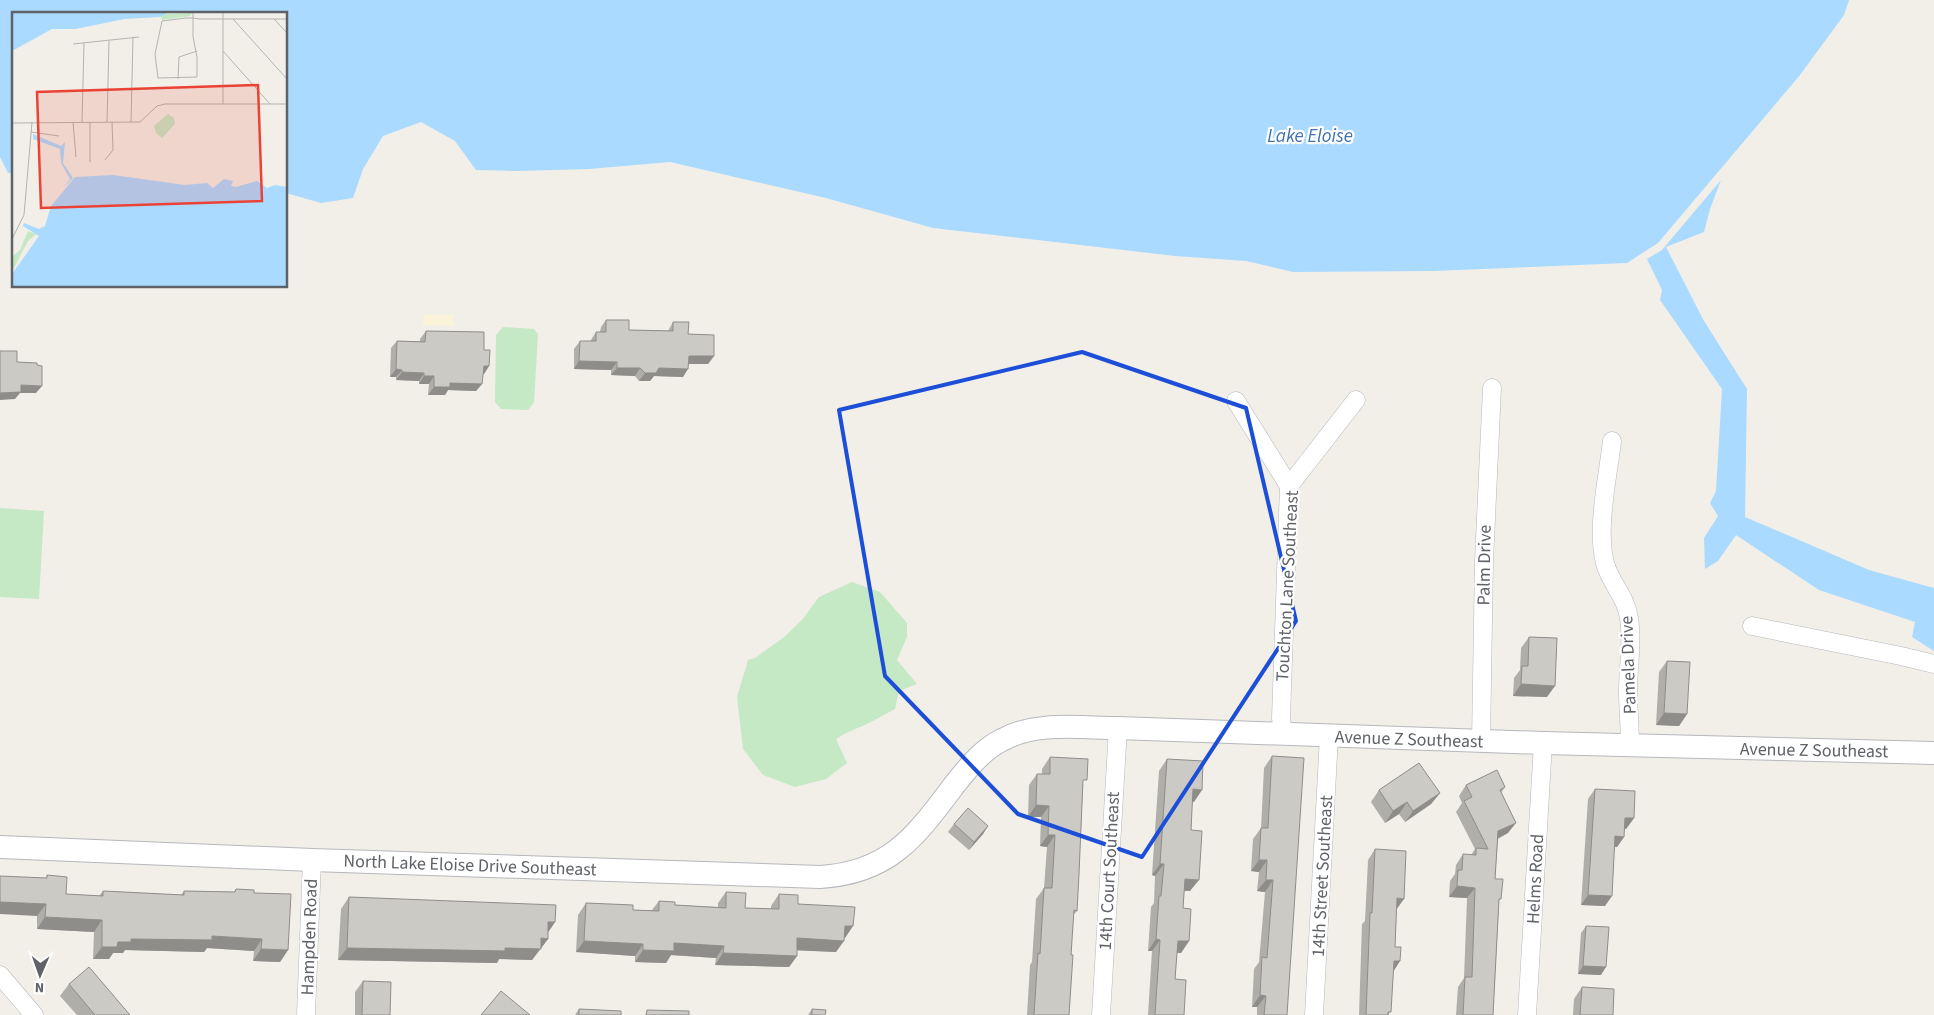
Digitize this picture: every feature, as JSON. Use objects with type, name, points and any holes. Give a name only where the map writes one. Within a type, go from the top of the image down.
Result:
[{"type":"street","name":"Palm Drive","points":[[1480,741],[1485,524],[1492,388]]},
{"type":"street","name":"Touchton Lane Southeast","points":[[1283,735],[1289,486],[1356,400]]},
{"type":"street","points":[[1236,401],[1289,486]]},
{"type":"street","name":"Pamela Drive","points":[[1612,441],[1604,503],[1602,553],[1605,566],[1620,591],[1629,616],[1628,692],[1630,745]]},
{"type":"street","points":[[1752,626],[1934,664]]},
{"type":"street","name":"Avenue Z Southeast","points":[[923,824],[974,761],[1000,740],[1038,729],[1063,727],[1543,744],[1934,753]]},
{"type":"street","name":"14th Court Southeast","points":[[1101,1015],[1118,728]]},
{"type":"street","name":"14th Street Southeast","points":[[1314,1015],[1329,736]]},
{"type":"street","name":"Helms Road","points":[[1527,1015],[1543,744]]},
{"type":"street","name":"North Lake Eloise Drive Southeast","points":[[0,847],[312,860],[826,877],[858,872],[883,861],[908,843],[923,824]]},
{"type":"street","name":"Hampden Road","points":[[306,1015],[312,860]]},
{"type":"street","points":[[0,975],[34,1015]]},
{"type":"highlighted area","points":[[1082,352],[1246,408],[1296,621],[1142,857],[1018,814],[885,676],[839,410]]},
{"type":"green space","points":[[503,327],[534,329],[538,334],[534,402],[528,410],[501,409],[495,402],[496,335]]},
{"type":"green space","points":[[0,508],[44,511],[39,599],[0,597]]},
{"type":"green space","points":[[852,582],[880,592],[907,623],[907,637],[897,660],[917,684],[899,691],[895,709],[836,739],[847,763],[826,779],[795,787],[763,775],[743,749],[737,697],[748,660],[755,658],[783,638],[802,620],[819,597]]},
{"type":"sand","points":[[424,314],[454,315],[453,326],[423,325]]},
{"type":"water","name":"Lake Eloise","points":[[0,0],[1849,0],[1844,15],[1800,75],[1658,243],[1627,263],[1433,271],[1293,272],[1246,261],[1175,256],[933,228],[826,198],[670,162],[589,169],[476,170],[455,141],[421,122],[383,136],[363,169],[353,198],[321,203],[288,194],[288,12],[12,12],[12,173],[8,173],[0,157]]},
{"type":"water","points":[[1721,180],[1704,232],[1666,247],[1704,321],[1747,389],[1745,517],[1869,570],[1934,588],[1934,651],[1912,637],[1915,622],[1819,590],[1736,535],[1718,561],[1705,569],[1704,538],[1718,516],[1710,503],[1716,491],[1722,389],[1660,300],[1662,290],[1647,259],[1662,250]]},
{"type":"building","points":[[606,320],[629,320],[629,330],[673,331],[673,322],[689,322],[688,334],[714,335],[714,356],[689,356],[688,369],[659,368],[656,373],[645,373],[640,368],[617,368],[617,362],[579,361],[580,341],[596,341],[596,332],[606,332]]},
{"type":"building","points":[[426,331],[484,332],[484,350],[490,350],[489,366],[484,366],[482,384],[450,383],[450,387],[434,387],[434,376],[424,376],[424,373],[402,372],[402,370],[396,369],[397,341],[425,342]]},
{"type":"building","points":[[0,351],[17,351],[17,362],[37,363],[37,365],[42,366],[42,386],[21,385],[21,392],[0,393]]},
{"type":"building","points":[[1529,637],[1557,638],[1555,686],[1521,684],[1522,666],[1528,666]]},
{"type":"building","points":[[1667,661],[1690,662],[1687,714],[1664,713]]},
{"type":"building","points":[[1272,756],[1304,758],[1287,1015],[1264,1015],[1266,996],[1260,995],[1262,957],[1267,958],[1273,880],[1266,880],[1267,860],[1259,860],[1261,828],[1268,828]]},
{"type":"building","points":[[1050,757],[1088,759],[1087,780],[1083,780],[1077,911],[1074,910],[1069,1015],[1034,1015],[1044,888],[1052,888],[1055,835],[1048,835],[1049,806],[1036,805],[1037,774],[1050,774]]},
{"type":"building","points":[[1167,759],[1203,761],[1202,790],[1193,789],[1191,830],[1202,831],[1199,880],[1185,879],[1183,908],[1191,909],[1189,941],[1178,941],[1175,979],[1186,980],[1184,1015],[1155,1015],[1160,940],[1156,939],[1159,896],[1161,896],[1164,864],[1160,864]]},
{"type":"building","points":[[1419,763],[1440,793],[1413,811],[1407,802],[1393,811],[1379,790]]},
{"type":"building","points":[[1497,770],[1505,787],[1500,790],[1516,823],[1498,831],[1495,879],[1503,879],[1501,899],[1499,899],[1493,1015],[1463,1015],[1465,977],[1472,977],[1475,888],[1457,886],[1458,870],[1462,870],[1463,854],[1476,855],[1476,848],[1488,849],[1464,801],[1472,797],[1466,785]]},
{"type":"building","points":[[1595,789],[1635,791],[1634,818],[1625,818],[1624,837],[1615,836],[1612,896],[1588,895]]},
{"type":"building","points":[[968,808],[988,826],[974,842],[954,824]]},
{"type":"building","points":[[1375,849],[1406,851],[1404,899],[1397,898],[1395,947],[1401,947],[1400,961],[1394,961],[1391,1012],[1388,1012],[1388,1015],[1366,1015],[1370,913],[1372,913]]},
{"type":"building","points":[[47,875],[67,877],[66,894],[103,896],[103,891],[184,895],[184,891],[235,892],[236,889],[254,890],[254,893],[291,894],[288,950],[261,949],[262,939],[212,936],[212,940],[131,939],[131,942],[118,942],[117,947],[102,947],[102,920],[45,917],[46,904],[0,902],[0,876],[47,878]]},
{"type":"building","points":[[726,892],[746,893],[745,908],[779,909],[779,894],[798,895],[798,904],[855,907],[853,926],[845,926],[844,941],[797,938],[797,956],[723,953],[724,946],[674,943],[674,951],[643,950],[643,944],[584,941],[586,903],[633,905],[633,910],[659,911],[659,901],[675,902],[675,905],[726,908]]},
{"type":"building","points":[[349,897],[556,905],[555,922],[548,922],[548,939],[541,938],[541,949],[505,948],[505,951],[347,948]]},
{"type":"building","points":[[1586,926],[1609,927],[1606,967],[1583,966]]},
{"type":"building","points":[[89,967],[130,1015],[95,1015],[69,984]]},
{"type":"building","points":[[363,981],[391,982],[390,1015],[362,1015]]},
{"type":"building","points":[[1582,987],[1614,989],[1613,1015],[1580,1015]]},
{"type":"building","points":[[501,991],[530,1015],[481,1015]]},
{"type":"building","points":[[579,1009],[621,1011],[621,1015],[579,1015]]},
{"type":"building","points":[[812,1009],[826,1010],[825,1015],[812,1015]]},
{"type":"building","points":[[647,1010],[689,1011],[689,1015],[646,1015]]}]
